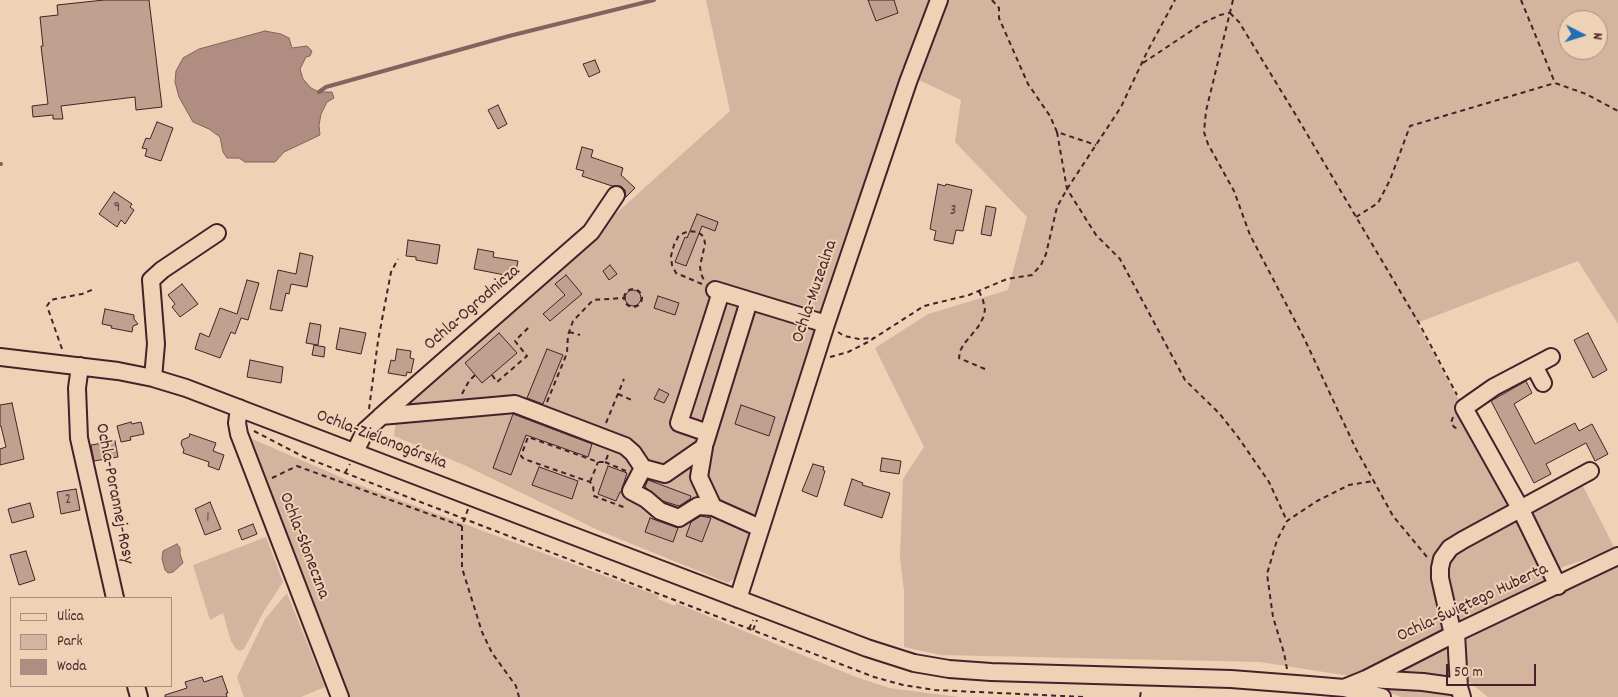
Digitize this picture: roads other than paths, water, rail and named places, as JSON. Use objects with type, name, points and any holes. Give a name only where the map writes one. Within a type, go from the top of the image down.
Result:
[{"type":"street","name":"Ochla-Muzealna","points":[[738,599],[826,324],[908,82],[939,0]]},
{"type":"street","name":"Ochla-Ogrodnicza","points":[[355,452],[365,431],[381,416],[591,232],[616,195]]},
{"type":"street","points":[[153,378],[156,344],[151,280],[162,270],[217,232]]},
{"type":"street","points":[[706,440],[679,422],[715,290],[826,324]]},
{"type":"street","points":[[713,507],[699,477],[706,440],[749,301]]},
{"type":"street","name":"Ochla-Zielonogórska","points":[[0,357],[118,371],[153,378],[186,388],[890,656],[932,667],[991,672],[1231,679],[1344,688],[1382,697]]},
{"type":"street","points":[[1551,357],[1494,386],[1464,408],[1520,508],[1558,586]]},
{"type":"street","name":"Ochla-Porannej-Rosy","points":[[75,366],[79,438],[114,597]]},
{"type":"street","points":[[1534,366],[1543,383]]},
{"type":"street","points":[[381,416],[512,404],[625,446],[633,453],[641,472],[632,491],[646,498],[660,511],[679,518],[698,506],[713,507],[760,528]]},
{"type":"street","name":"Ochla-Słoneczna","points":[[239,408],[237,423],[239,434],[340,697]]},
{"type":"street","points":[[641,472],[665,474],[706,440]]},
{"type":"street","points":[[1366,679],[1408,681],[1460,692],[1455,634],[1440,572],[1442,559],[1450,548],[1463,540],[1590,471]]},
{"type":"street","name":"Ochla-Świętego Huberta","points":[[1344,688],[1618,556]]},
{"type":"water","points":[[265,31],[281,34],[289,38],[292,48],[307,46],[312,51],[310,56],[306,57],[300,69],[303,79],[311,88],[319,92],[332,92],[334,98],[327,102],[321,114],[320,135],[284,152],[275,162],[245,162],[239,158],[227,158],[223,152],[220,137],[209,129],[193,122],[179,97],[175,82],[176,71],[183,58],[199,49]]},
{"type":"water","points":[[177,544],[180,548],[183,563],[173,572],[168,573],[165,570],[162,559],[163,551]]},
{"type":"waterway","points":[[319,92],[326,87],[509,36],[654,0]]}]
